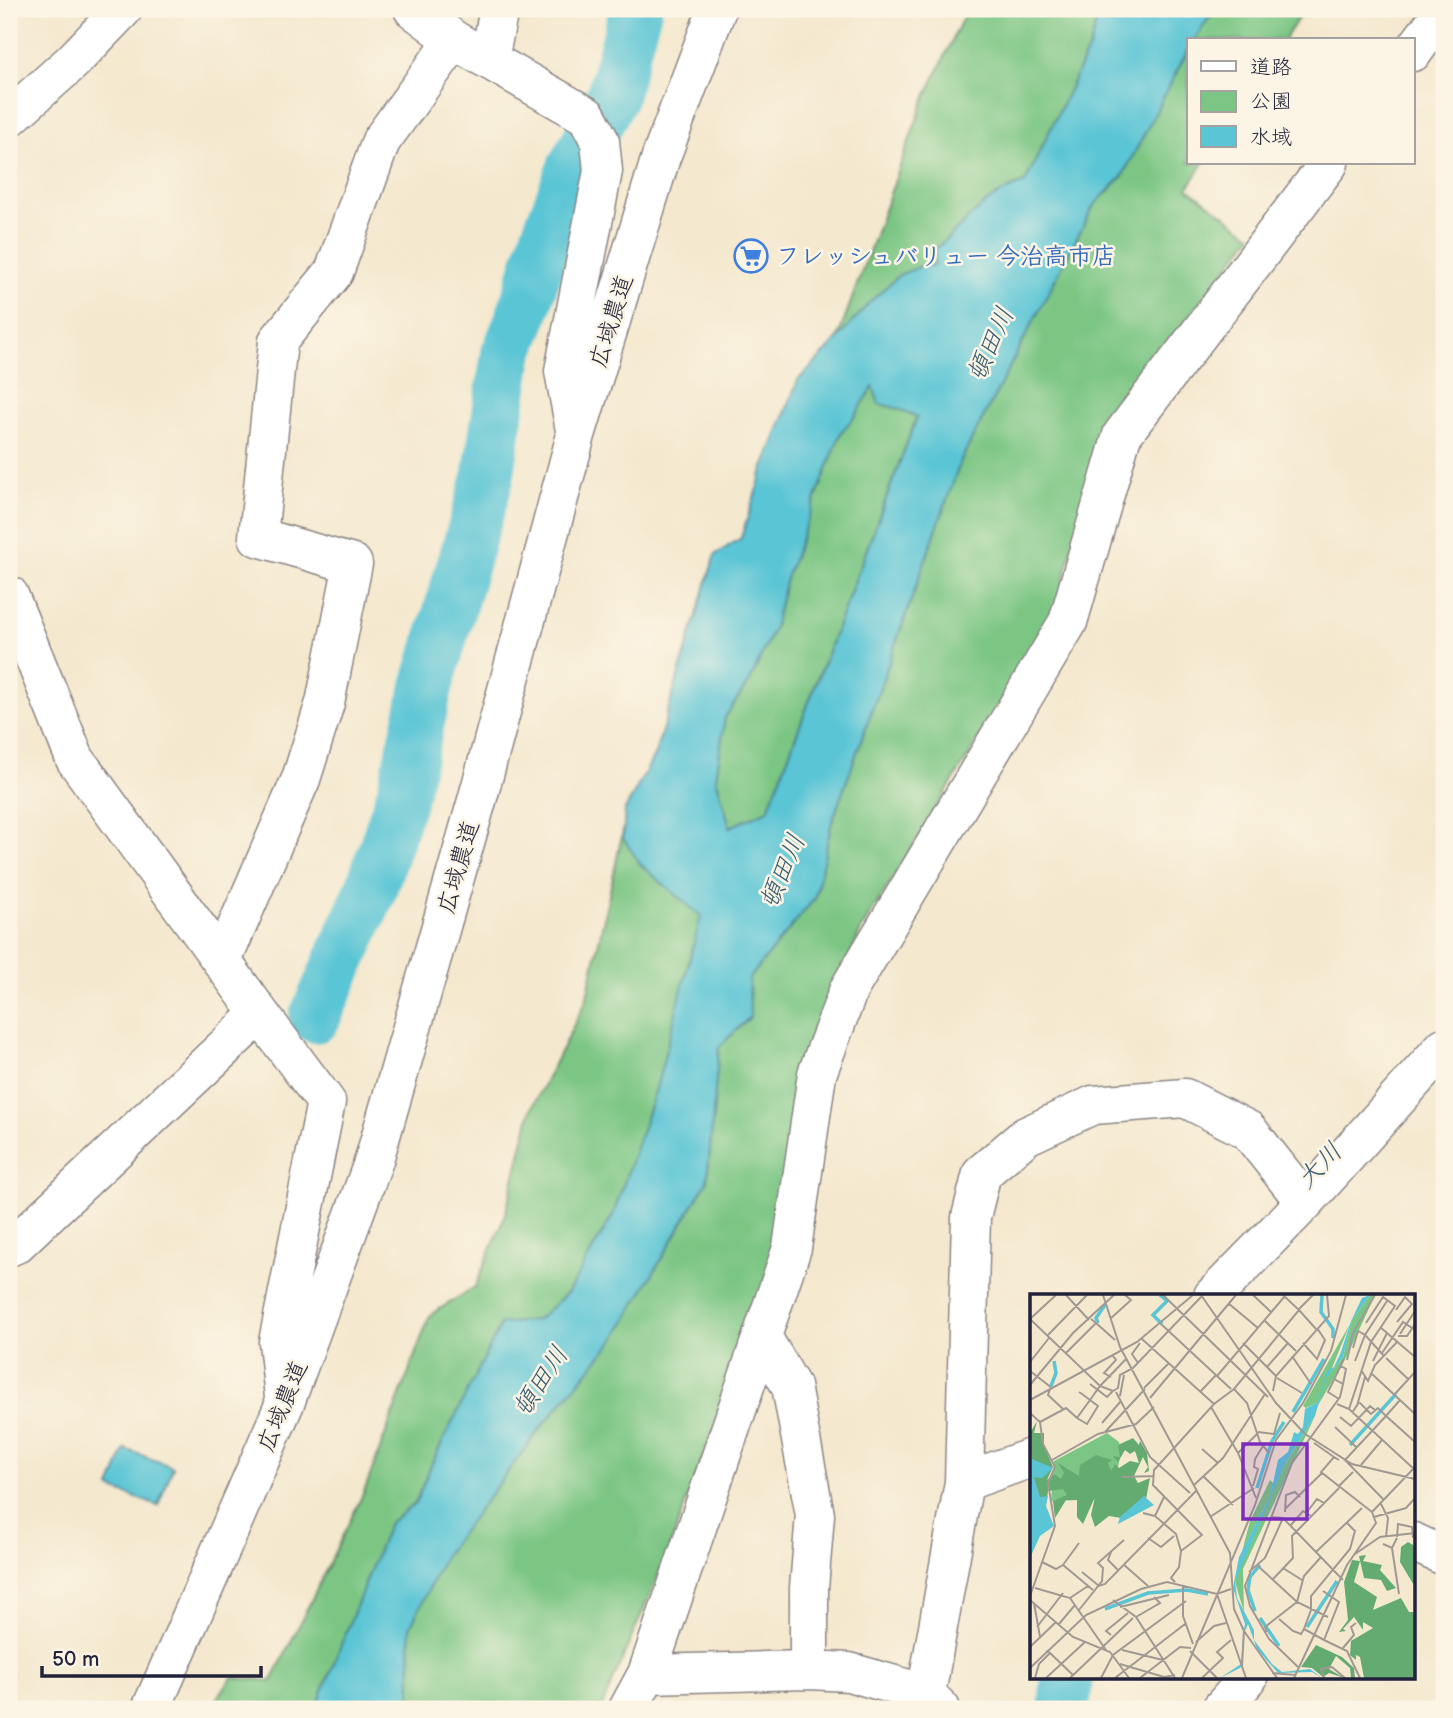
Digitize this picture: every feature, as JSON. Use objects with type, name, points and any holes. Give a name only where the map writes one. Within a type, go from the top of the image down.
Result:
[{"type":"street","points":[[9,118],[72,62],[124,9]]},
{"type":"street","points":[[413,9],[454,40],[587,116],[600,141],[603,172],[564,372],[576,435]]},
{"type":"street","points":[[489,60],[499,9]]},
{"type":"street","name":"広域農道","points":[[151,1709],[285,1403],[374,1160],[478,797],[576,435],[661,157],[717,9]]},
{"type":"street","points":[[1414,51],[1444,10]]},
{"type":"street","points":[[222,961],[301,779],[326,703],[353,564],[258,537],[278,341],[334,272],[381,141],[454,40]]},
{"type":"street","points":[[628,1709],[647,1674],[792,1248],[817,1074],[849,989],[1068,622],[1122,435],[1328,164]]},
{"type":"street","points":[[9,595],[75,760],[326,1102],[278,1342],[285,1403]]},
{"type":"street","points":[[9,1247],[16,1244],[260,1014]]},
{"type":"street","points":[[1215,1294],[1306,1202],[1444,1047]]},
{"type":"street","points":[[647,1674],[809,1670],[849,1672],[924,1701],[964,1482],[971,1217],[982,1173],[1026,1136],[1093,1105],[1185,1098],[1248,1130],[1306,1202]]},
{"type":"street","points":[[762,1337],[791,1386],[815,1515],[808,1588],[809,1670]]},
{"type":"street","points":[[964,1482],[1030,1458]]},
{"type":"street","points":[[1414,1542],[1444,1556]]},
{"type":"street","points":[[1221,1709],[1246,1680]]},
{"type":"green space","points":[[967,9],[1100,9],[1090,46],[1025,183],[998,195],[977,211],[935,249],[935,265],[921,266],[837,340],[923,103]]},
{"type":"green space","points":[[1215,9],[1304,9],[1285,38],[1195,38]]},
{"type":"green space","points":[[1187,52],[1187,164],[1203,164],[1188,188],[1252,236],[1105,422],[1054,618],[862,928],[813,1038],[780,1240],[664,1562],[601,1709],[407,1709],[411,1693],[410,1627],[446,1553],[539,1430],[614,1340],[707,1181],[719,1047],[750,1017],[749,978],[815,898],[831,825],[961,460],[1094,205],[1122,177]]},
{"type":"green space","points":[[873,387],[880,404],[917,416],[768,810],[730,827],[716,778],[725,717],[751,679],[774,627],[786,578],[841,432],[855,416]]},
{"type":"green space","points":[[623,831],[641,865],[702,916],[656,1089],[613,1215],[568,1292],[537,1320],[432,1463],[415,1504],[389,1523],[316,1709],[210,1709],[232,1677],[272,1681],[364,1492],[430,1315],[475,1287],[505,1216],[531,1110],[586,1001]]},
{"type":"water","name":"頓田川","points":[[1100,9],[1215,9],[1195,38],[1187,38],[1187,52],[1122,177],[1094,205],[961,460],[831,825],[815,898],[749,978],[750,1017],[719,1047],[707,1181],[614,1340],[539,1430],[446,1553],[410,1627],[411,1693],[407,1709],[316,1709],[389,1523],[415,1504],[432,1463],[501,1324],[537,1320],[568,1292],[613,1215],[656,1089],[701,916],[641,865],[623,838],[625,810],[655,754],[715,555],[741,538],[763,470],[798,380],[869,303],[899,275],[921,266],[935,265],[935,249],[976,211],[997,195],[1025,183],[1090,46]],"holes":[[[873,387],[879,404],[917,417],[768,810],[730,827],[716,778],[725,717],[751,679],[774,627],[786,578],[841,432],[855,416]]]},
{"type":"water","points":[[125,1449],[173,1467],[158,1506],[110,1488]]},
{"type":"waterway","points":[[315,1017],[370,892],[402,795],[427,687],[488,478],[507,354],[573,168],[612,96],[636,9]]},
{"type":"waterway","name":"大川","points":[[1064,1709],[1067,1680]]},
{"type":"place","name":"フレッシュバリュー 今治高市店","points":[[751,256]]}]
